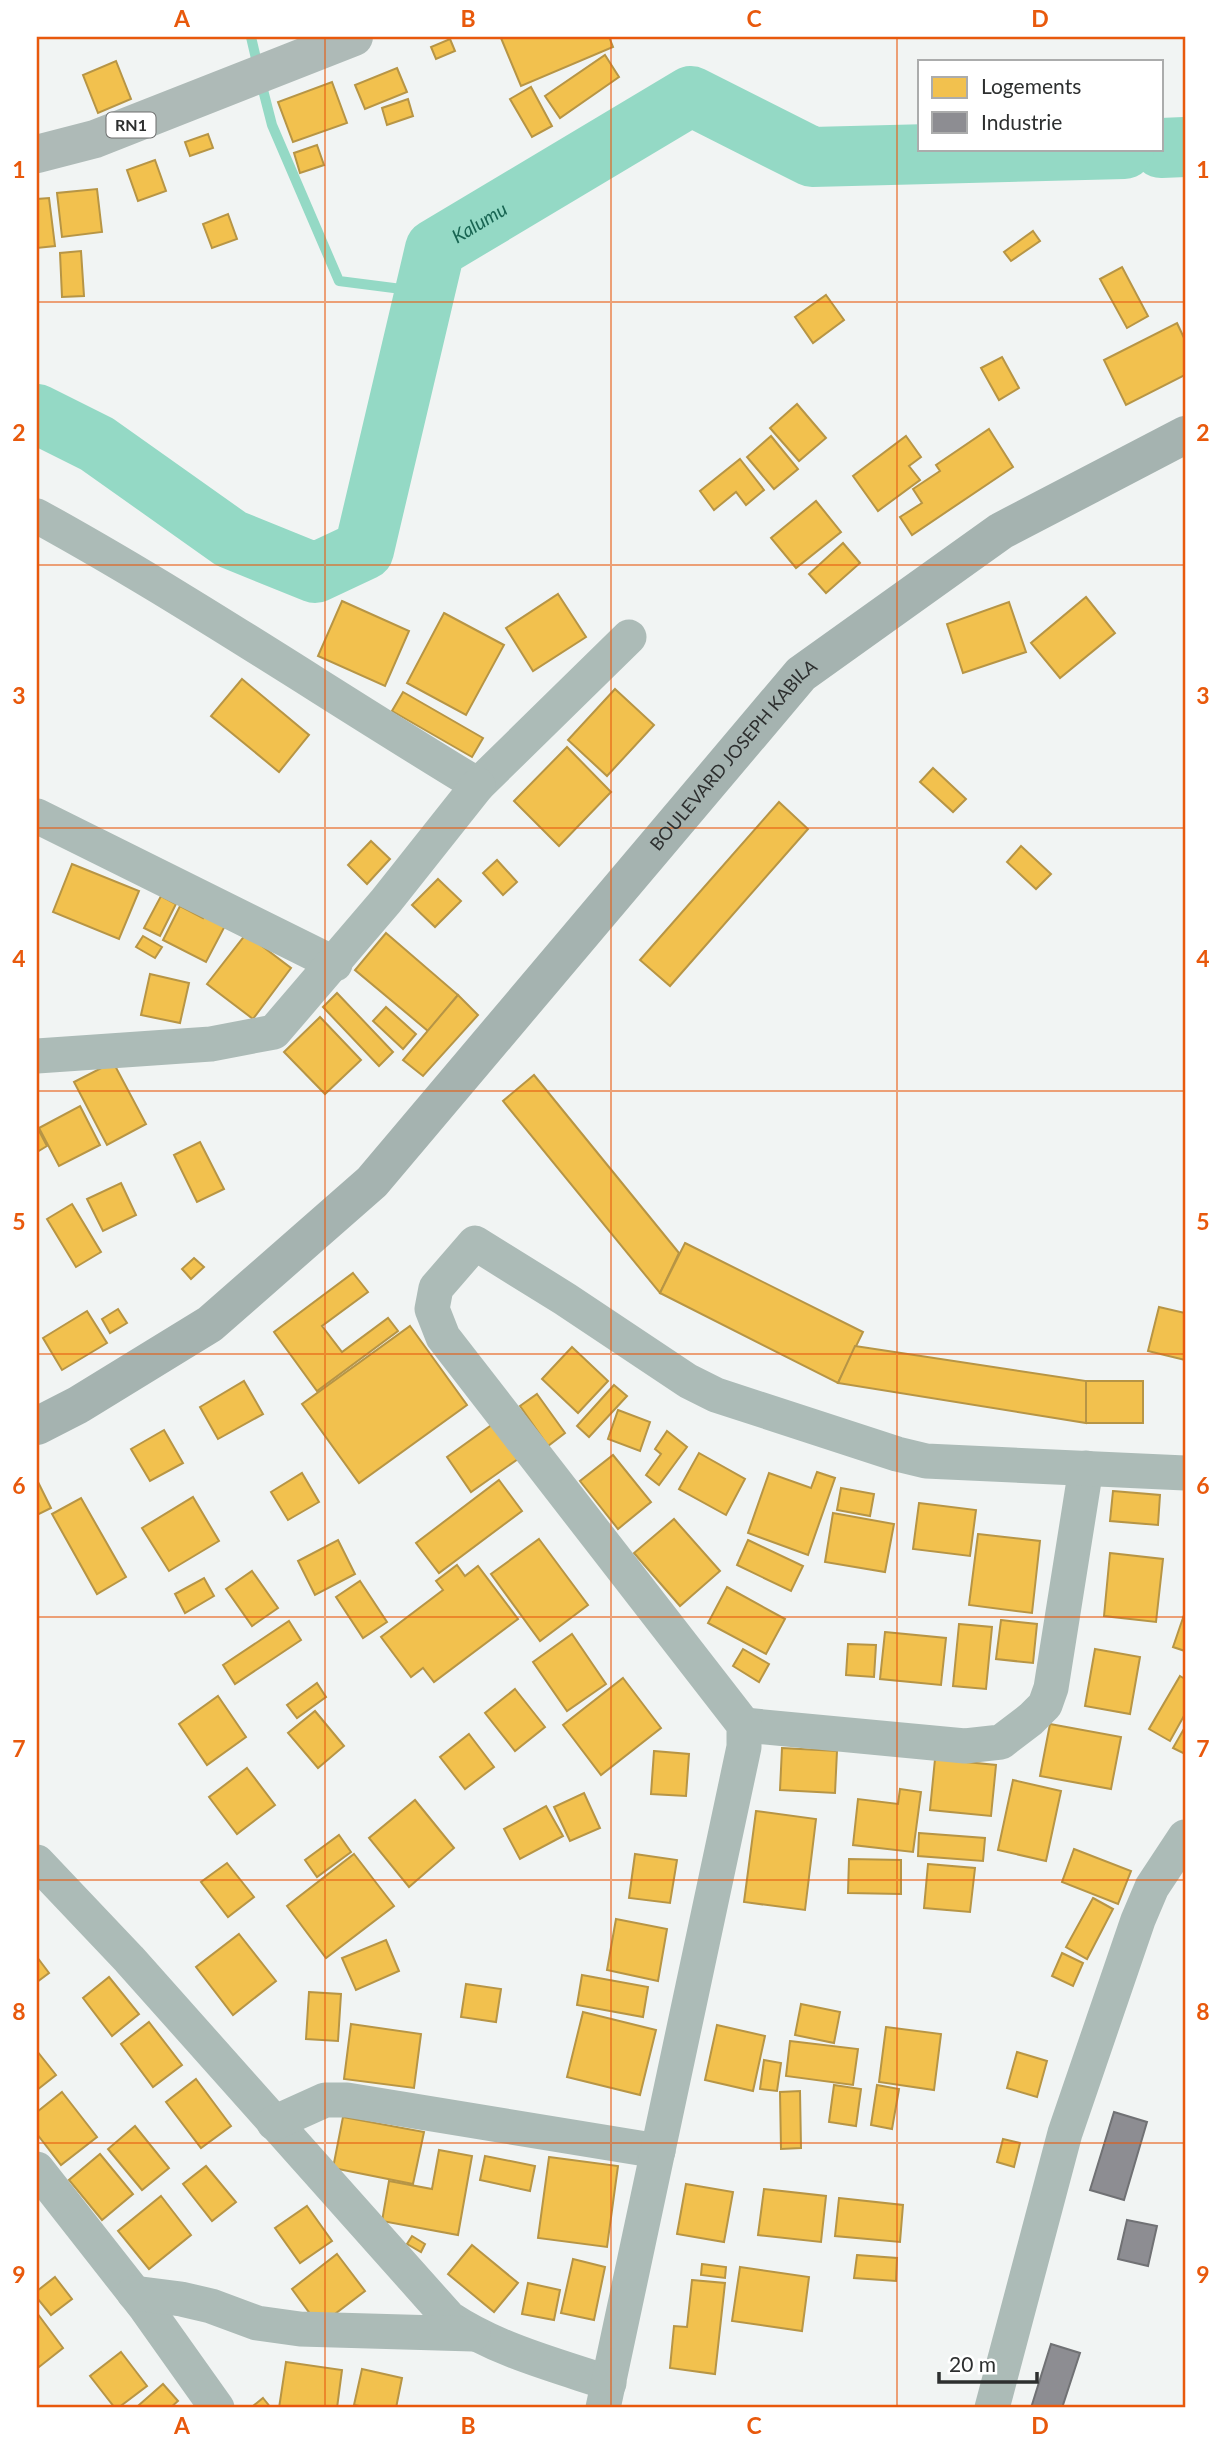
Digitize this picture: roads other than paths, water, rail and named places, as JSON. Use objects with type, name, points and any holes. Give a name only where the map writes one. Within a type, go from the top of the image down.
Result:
[{"type":"highway","name":"RN1","points":[[37,154],[95,139],[355,37]]},
{"type":"main road","name":"BOULEVARD JOSEPH KABILA","points":[[37,1426],[78,1405],[210,1324],[372,1182],[801,674],[1001,531],[1185,435]]},
{"type":"street","points":[[37,516],[220,622],[478,785]]},
{"type":"street","points":[[37,1056],[211,1044],[274,1032],[335,964],[478,785],[629,636]]},
{"type":"street","points":[[37,816],[335,964]]},
{"type":"street","points":[[37,1862],[129,1959],[449,2318],[473,2334],[513,2350],[606,2396],[744,1747],[744,1726],[443,1337],[432,1309],[436,1289],[475,1243],[688,1381],[716,1395],[897,1454],[926,1461],[1185,1474]]},
{"type":"street","points":[[744,1726],[965,1746],[1001,1742],[1045,1705],[1051,1688],[1086,1468]]},
{"type":"street","points":[[992,2408],[1065,2133],[1138,1920],[1152,1887],[1185,1837]]},
{"type":"street","points":[[274,2123],[325,2100],[347,2100],[658,2151]]},
{"type":"street","points":[[37,2169],[134,2293],[217,2408]]},
{"type":"street","points":[[134,2293],[181,2298],[257,2323],[300,2329],[473,2334]]},
{"type":"waterway","points":[[251,37],[258,67]]},
{"type":"waterway","points":[[261,82],[272,125],[339,281],[425,292]]},
{"type":"waterway","name":"Kalumu","points":[[37,414],[97,444],[231,539],[315,573],[364,550],[435,249],[691,96],[812,157],[1085,150]]},
{"type":"waterway","name":"Kalumu","points":[[1162,148],[1185,147]]}]
